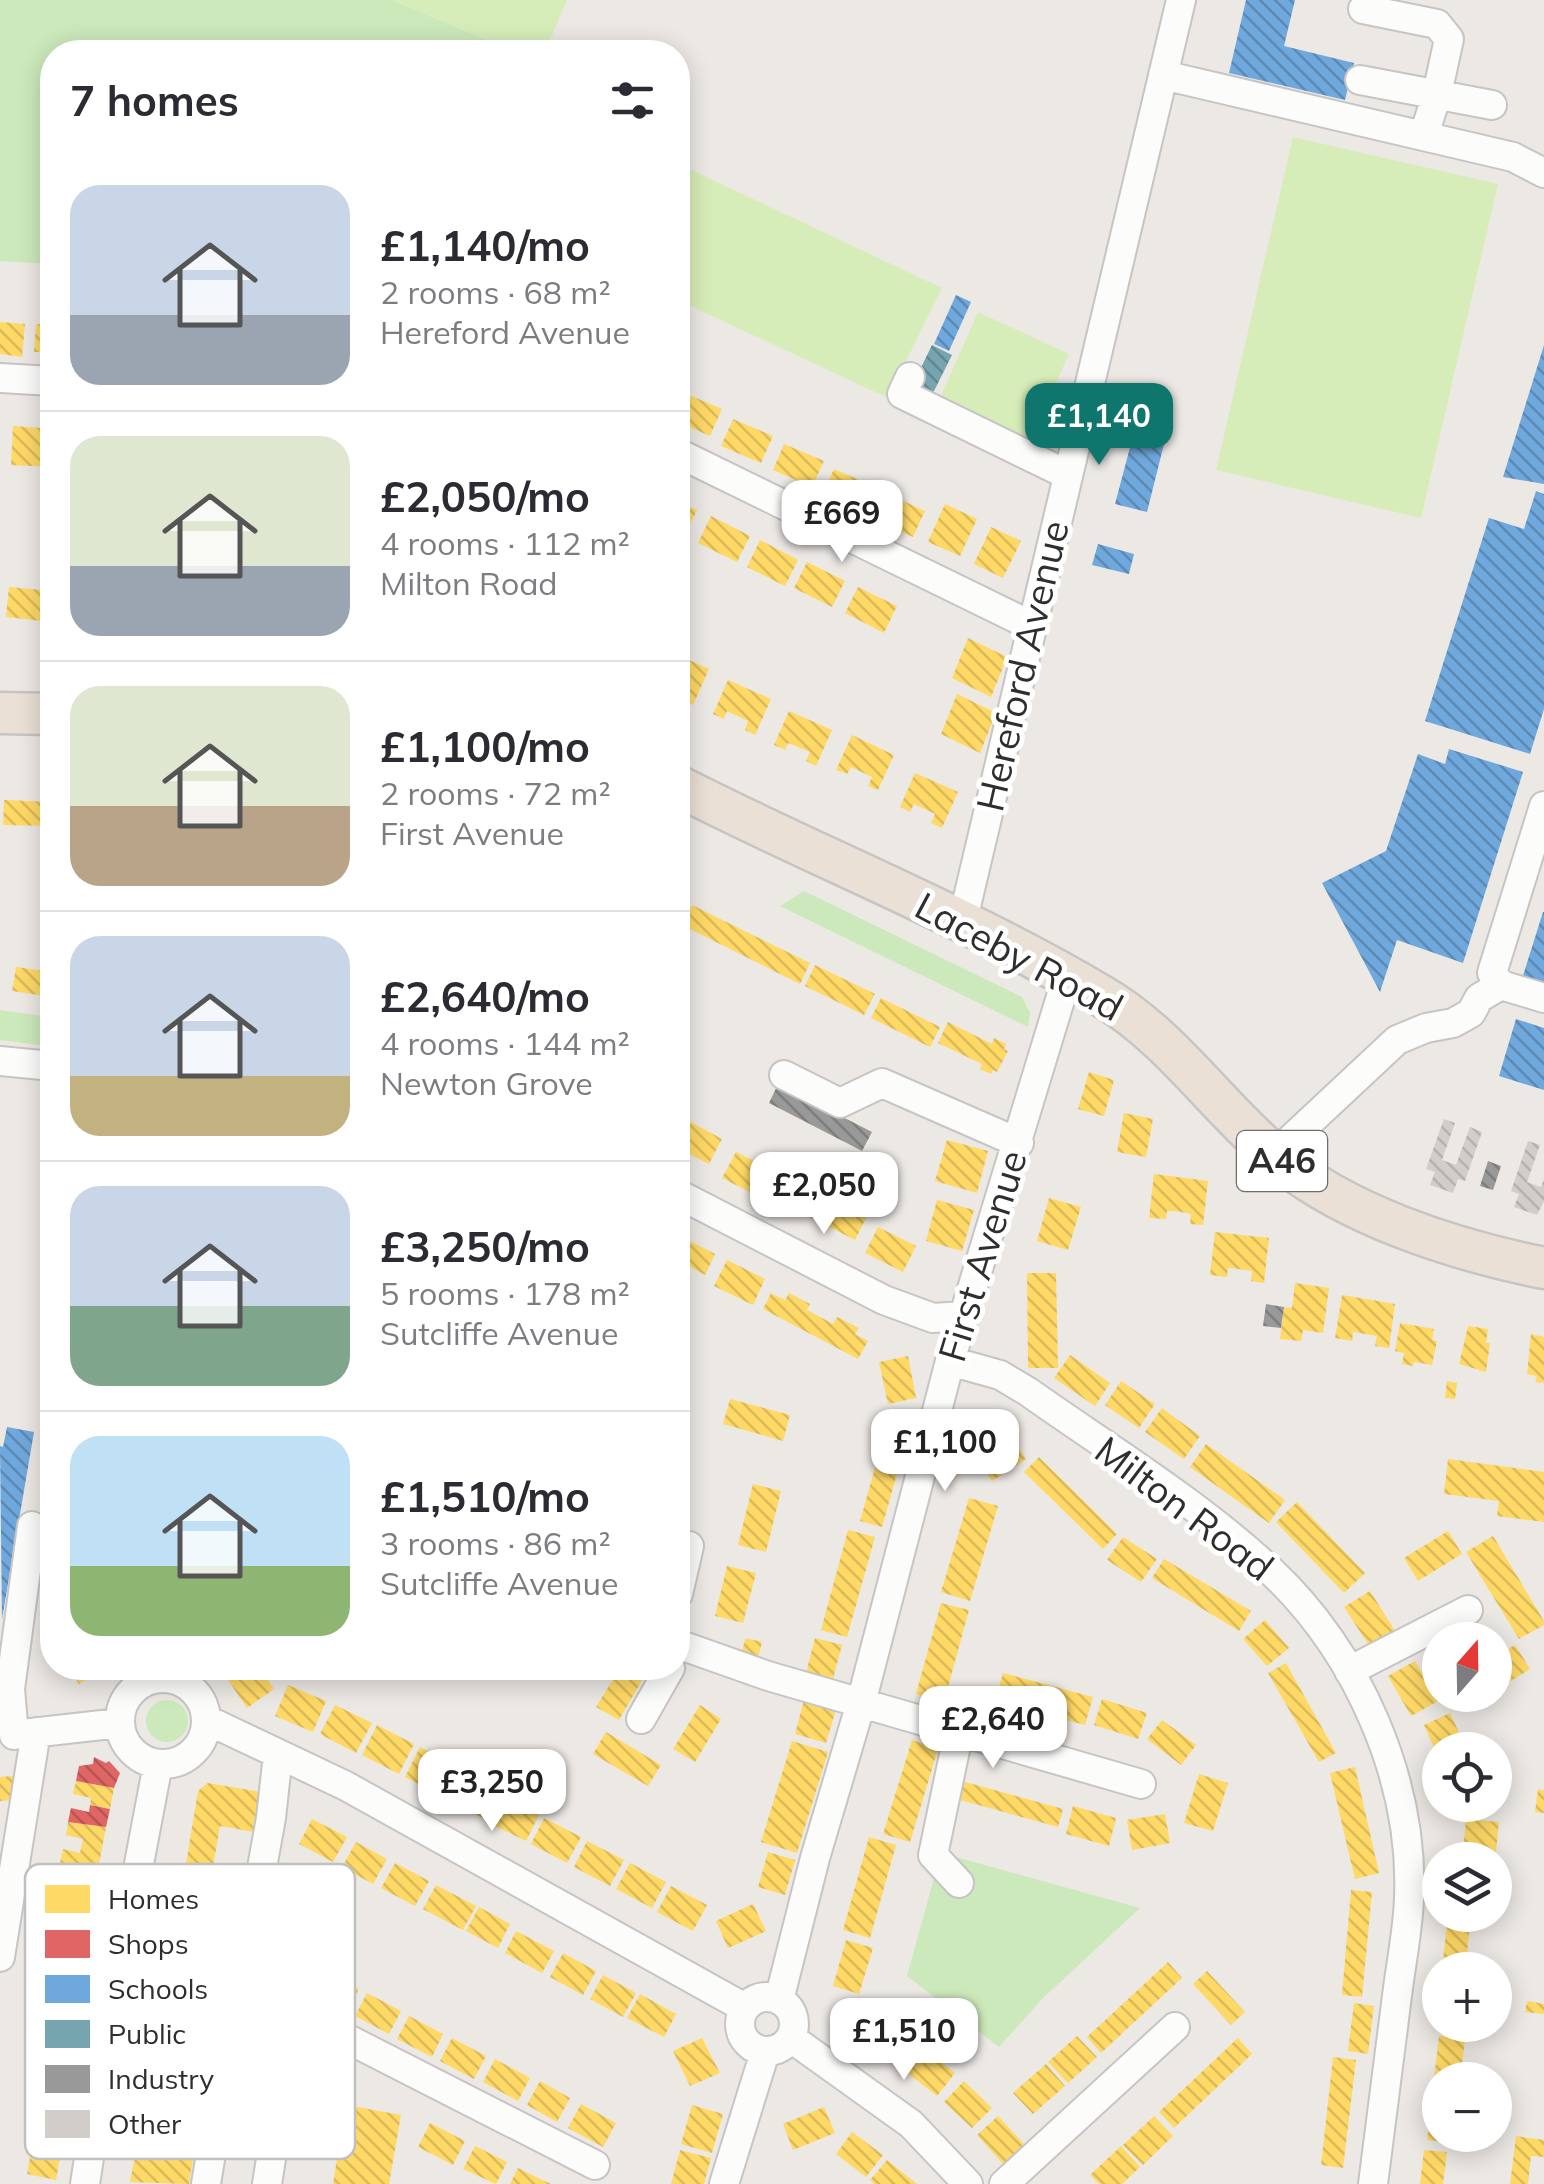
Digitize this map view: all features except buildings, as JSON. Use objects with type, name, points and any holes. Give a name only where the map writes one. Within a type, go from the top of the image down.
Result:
[{"type":"highway","points":[[0,713],[40,714]]},
{"type":"highway","name":"Laceby Road","points":[[690,792],[962,923],[1127,1012],[1152,1032],[1274,1155],[1302,1176],[1400,1224],[1471,1250],[1544,1268]]},
{"type":"street","name":"Hereford Avenue","points":[[962,923],[1181,0]]},
{"type":"street","points":[[1363,9],[1437,24],[1449,39],[1424,136]]},
{"type":"street","points":[[1164,75],[1514,157],[1544,173]]},
{"type":"street","points":[[1360,80],[1492,105]]},
{"type":"street","points":[[0,378],[40,380]]},
{"type":"street","points":[[910,378],[902,394],[1068,475]]},
{"type":"street","points":[[690,458],[1032,626]]},
{"type":"street","points":[[1544,806],[1492,972],[1501,986],[1544,998]]},
{"type":"street","name":"First Avenue","points":[[779,2000],[950,1361],[1066,976]]},
{"type":"street","points":[[1274,1155],[1397,1040],[1453,1023],[1471,1013],[1479,998],[1501,986]]},
{"type":"street","points":[[0,1061],[40,1065]]},
{"type":"street","points":[[784,1075],[840,1104],[882,1083],[1018,1143]]},
{"type":"street","points":[[690,1200],[884,1300],[933,1318],[963,1316]]},
{"type":"street","name":"Milton Road","points":[[950,1361],[1000,1375],[1237,1540],[1304,1607],[1348,1670],[1390,1762],[1407,1838],[1410,1899],[1373,2184]]},
{"type":"street","points":[[0,1957],[17,1734],[5,1689],[32,1526]]},
{"type":"street","points":[[1348,1670],[1468,1610]]},
{"type":"street","points":[[690,1653],[1141,1784]]},
{"type":"street","points":[[154,1680],[129,1695],[120,1723],[123,1738],[132,1750],[144,1760],[158,1764],[179,1761],[192,1754],[201,1742],[207,1720],[198,1696],[181,1680]]},
{"type":"street","points":[[640,1719],[661,1680]]},
{"type":"street","points":[[207,1720],[346,1786],[745,2008]]},
{"type":"street","points":[[17,1734],[120,1723]]},
{"type":"street","points":[[959,1731],[933,1855],[959,1883]]},
{"type":"street","points":[[263,1864],[278,1754]]},
{"type":"street","points":[[139,1864],[158,1764]]},
{"type":"street","points":[[764,1997],[779,2000],[792,2014],[795,2024],[791,2038],[780,2049],[765,2052],[750,2046],[742,2036],[740,2020],[745,2008],[764,1997]]},
{"type":"street","points":[[1004,2184],[1174,2026]]},
{"type":"street","points":[[791,2038],[911,2124],[968,2184]]},
{"type":"street","points":[[355,2043],[595,2165]]},
{"type":"street","points":[[724,2184],[765,2052]]},
{"type":"street","points":[[85,2184],[89,2159]]},
{"type":"street","points":[[206,2184],[210,2159]]},
{"type":"street","points":[[267,2184],[271,2159]]},
{"type":"green space","points":[[0,0],[392,0],[487,40],[40,40],[40,263],[0,261]]},
{"type":"green space","points":[[392,0],[567,0],[550,40],[487,40]]},
{"type":"green space","points":[[1293,137],[1498,184],[1421,518],[1216,470]]},
{"type":"green space","points":[[690,169],[942,288],[888,398],[690,306]]},
{"type":"green space","points":[[978,312],[1069,354],[1025,451],[935,409]]},
{"type":"green space","points":[[804,891],[1022,997],[1030,1013],[1028,1027],[780,906]]},
{"type":"green space","points":[[0,1010],[40,1016],[40,1045],[0,1040]]},
{"type":"green space","points":[[167,1700],[182,1706],[188,1721],[182,1736],[167,1742],[152,1736],[146,1721],[152,1706]]},
{"type":"green space","points":[[941,1853],[1140,1908],[1043,1998],[999,2047],[907,1976]]}]
